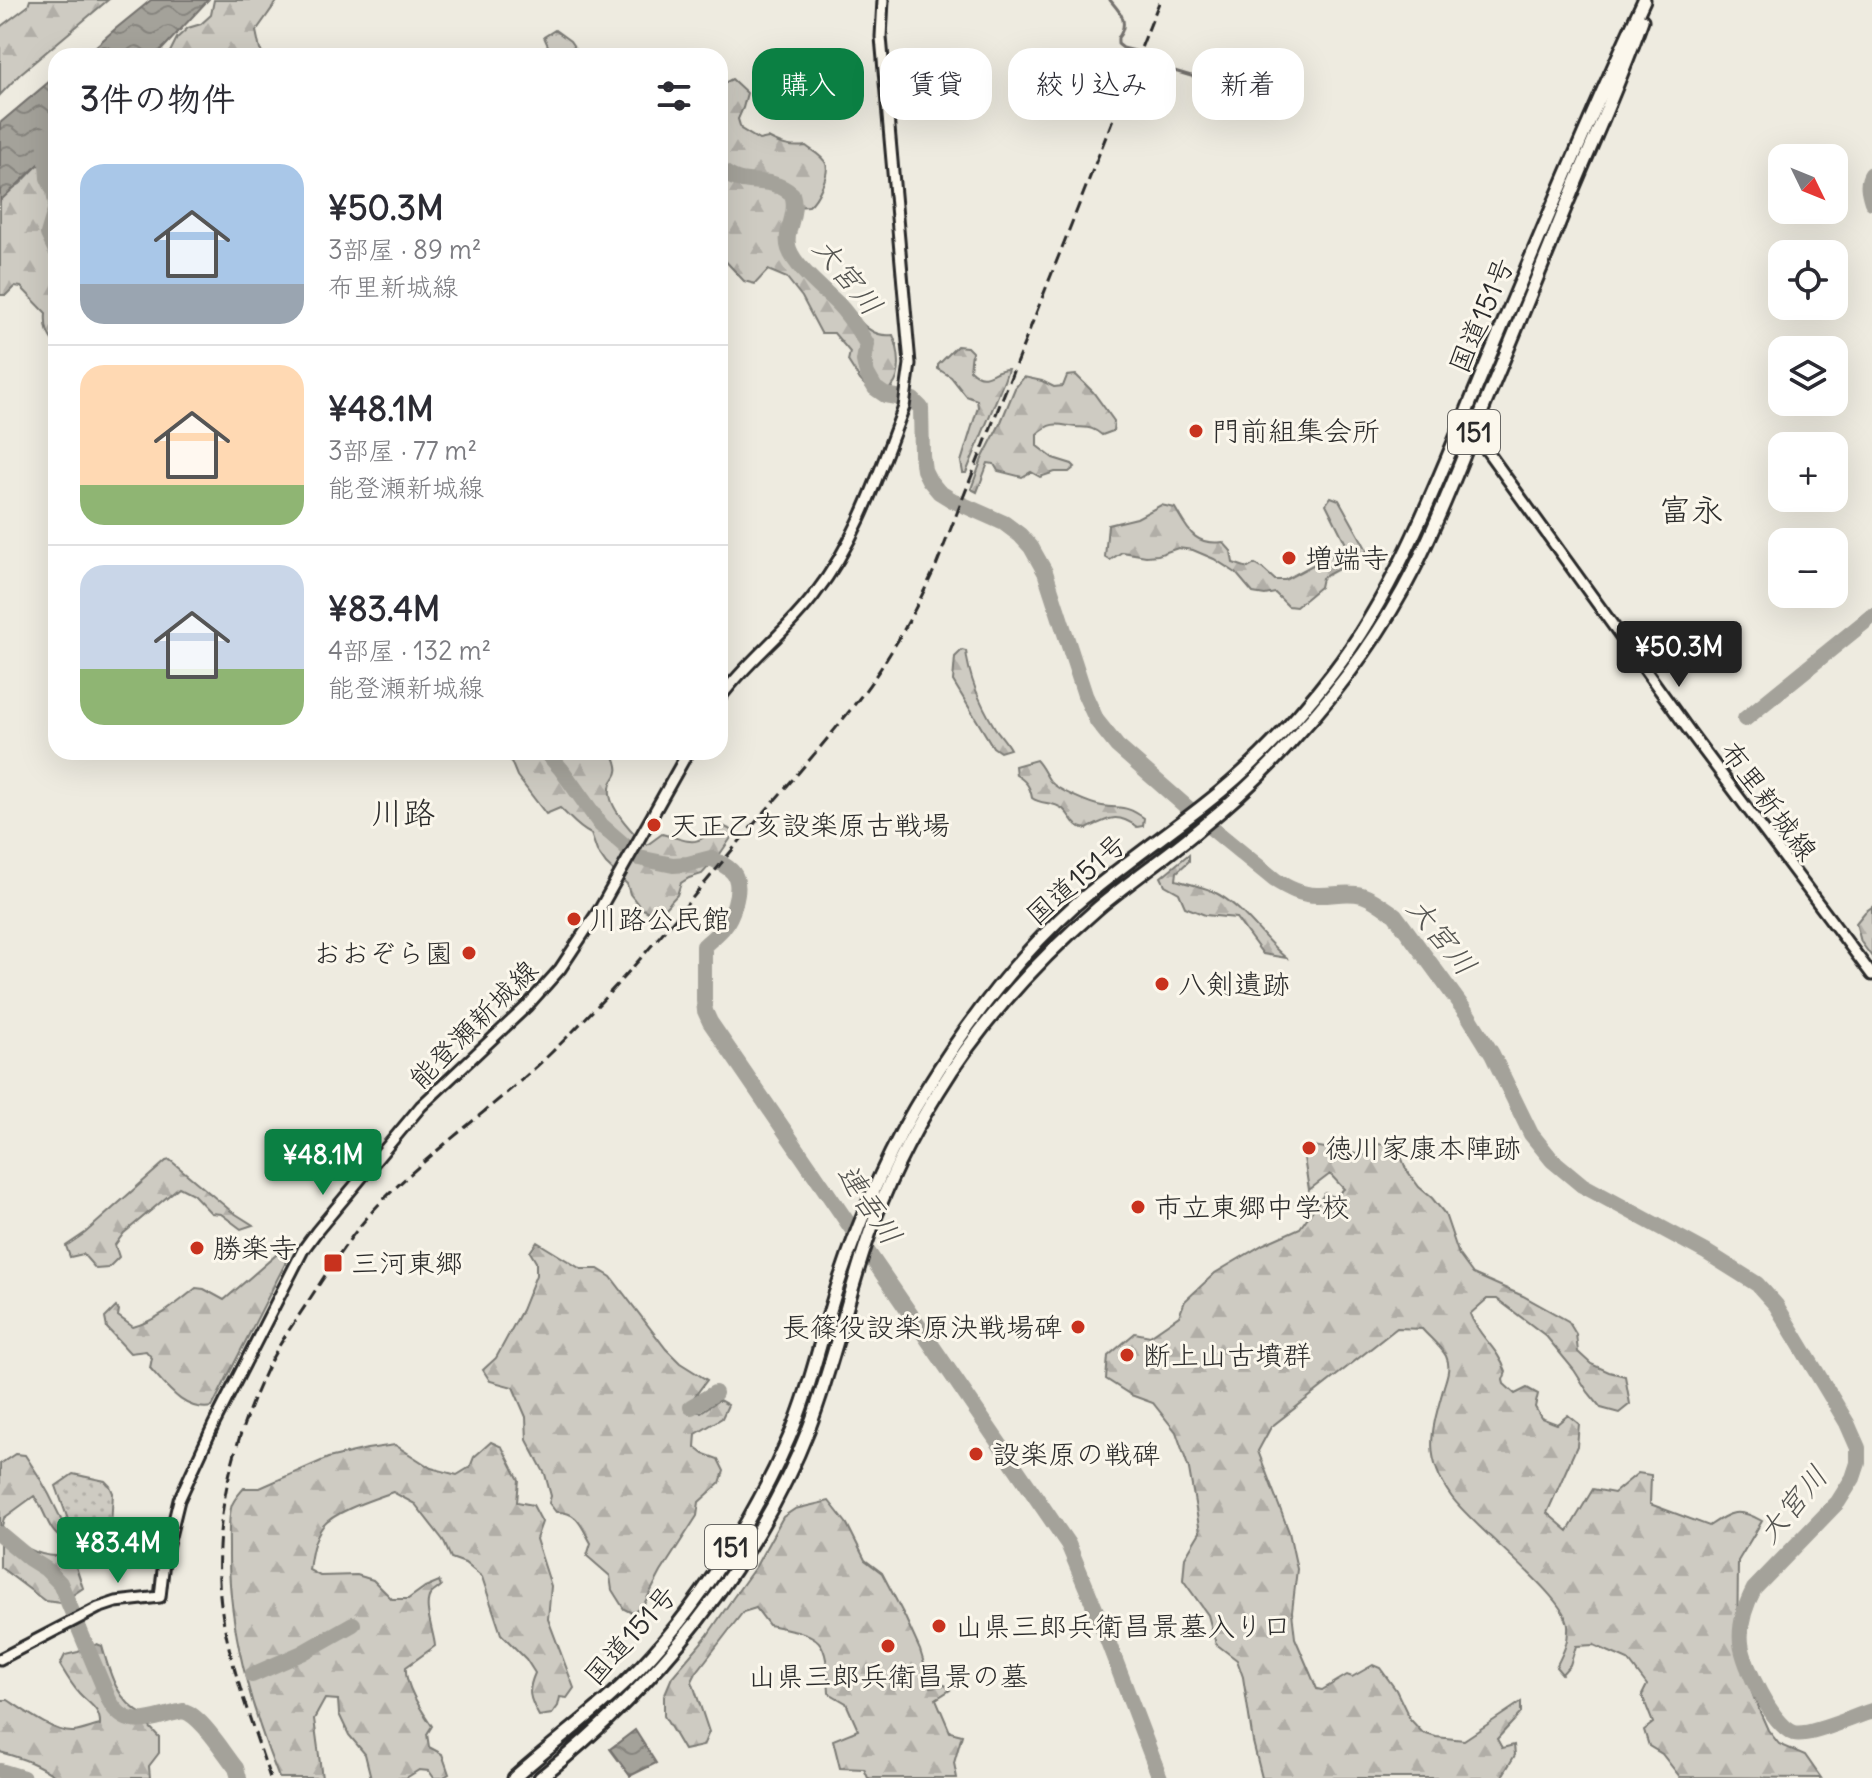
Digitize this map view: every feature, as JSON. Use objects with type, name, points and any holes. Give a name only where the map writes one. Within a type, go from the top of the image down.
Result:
[{"type":"highway","name":"国道151号","points":[[514,1778],[628,1679],[667,1636],[724,1559],[770,1478],[789,1437],[860,1221],[892,1148],[951,1050],[1006,976],[1071,909],[1207,804],[1268,749],[1308,704],[1365,626],[1392,577],[1452,450],[1542,233],[1647,0]]},
{"type":"highway","name":"国道151号","points":[[540,1778],[596,1731],[642,1686],[711,1605],[760,1529],[810,1425],[870,1233],[903,1153],[945,1080],[983,1027],[1035,969],[1099,907],[1197,831],[1249,785],[1298,735],[1377,632],[1412,574],[1437,522],[1626,66],[1647,0]]},
{"type":"main road","points":[[728,689],[807,605],[842,555],[871,494],[904,407],[910,364],[881,37],[883,0]]},
{"type":"main road","name":"布里新城線","points":[[1464,419],[1690,732],[1872,975]]},
{"type":"main road","name":"能登瀬新城線","points":[[0,1659],[85,1613],[116,1602],[160,1597],[164,1561],[179,1500],[214,1424],[303,1250],[421,1106],[546,986],[575,948],[684,760]]},
{"type":"green space","points":[[30,0],[108,0],[48,48],[0,95],[0,27],[28,6]]},
{"type":"green space","points":[[214,0],[278,0],[256,31],[260,48],[172,48],[188,28],[201,24],[211,15]]},
{"type":"green space","points":[[555,30],[575,48],[549,48],[544,37]]},
{"type":"green space","points":[[732,79],[747,93],[738,119],[741,129],[759,140],[768,138],[786,145],[806,146],[826,164],[824,180],[816,198],[809,206],[798,208],[789,216],[784,233],[786,249],[806,277],[832,290],[866,327],[882,335],[893,335],[899,369],[895,382],[886,391],[874,395],[860,380],[848,361],[850,352],[834,333],[821,333],[802,297],[787,278],[768,270],[755,284],[744,281],[728,264],[728,81]]},
{"type":"green space","points":[[38,165],[48,166],[48,333],[46,313],[21,287],[15,286],[6,295],[0,295],[0,195],[20,184]]},
{"type":"green space","points":[[957,346],[967,347],[972,352],[970,370],[980,377],[1008,369],[966,473],[963,473],[961,462],[978,407],[977,400],[966,396],[951,377],[938,369],[938,365]]},
{"type":"green space","points":[[1076,375],[1114,421],[1113,431],[1102,435],[1087,428],[1056,424],[1047,427],[1037,434],[1037,446],[1053,458],[1072,464],[1075,467],[1069,472],[1040,477],[1031,472],[1022,477],[998,471],[994,464],[988,463],[977,492],[971,489],[1015,388],[1024,377],[1054,387],[1063,386],[1067,376]]},
{"type":"green space","points":[[1331,497],[1339,500],[1367,550],[1364,555],[1322,578],[1320,587],[1296,607],[1288,606],[1275,593],[1253,593],[1236,573],[1193,550],[1178,548],[1146,556],[1122,552],[1110,560],[1105,557],[1108,525],[1137,518],[1161,505],[1175,508],[1198,539],[1223,542],[1231,551],[1233,563],[1248,568],[1255,564],[1275,580],[1285,580],[1331,555],[1346,554],[1348,548],[1326,504]]},
{"type":"green space","points":[[962,650],[966,651],[973,681],[985,710],[1010,749],[1000,752],[993,747],[953,681],[955,657]]},
{"type":"green space","points":[[510,760],[616,760],[617,772],[610,787],[611,800],[624,822],[647,845],[662,834],[688,841],[699,840],[721,825],[735,832],[702,874],[681,883],[677,895],[654,915],[641,908],[630,894],[627,884],[606,864],[591,834],[560,808],[546,814],[517,776]]},
{"type":"green space","points":[[1036,760],[1050,781],[1059,788],[1097,805],[1133,811],[1144,818],[1143,826],[1137,827],[1124,819],[1112,818],[1087,829],[1075,824],[1059,807],[1032,798],[1027,784],[1016,775],[1015,766]]},
{"type":"green space","points":[[1189,854],[1189,861],[1177,872],[1176,880],[1208,889],[1223,897],[1243,913],[1286,958],[1263,954],[1236,918],[1205,915],[1185,907],[1179,893],[1165,885],[1161,877]]},
{"type":"green space","points":[[1872,907],[1872,957],[1861,942],[1856,923]]},
{"type":"green space","points":[[1378,1144],[1397,1146],[1406,1169],[1445,1214],[1459,1255],[1473,1274],[1523,1296],[1568,1321],[1576,1334],[1578,1352],[1591,1364],[1625,1376],[1630,1404],[1619,1413],[1601,1408],[1546,1336],[1497,1299],[1487,1299],[1470,1314],[1506,1372],[1504,1384],[1515,1394],[1527,1388],[1538,1394],[1535,1407],[1541,1418],[1557,1424],[1568,1415],[1579,1424],[1577,1446],[1547,1513],[1568,1531],[1593,1489],[1614,1493],[1638,1473],[1651,1475],[1650,1504],[1709,1526],[1734,1513],[1747,1514],[1762,1521],[1738,1561],[1737,1653],[1768,1730],[1779,1744],[1805,1755],[1821,1778],[1680,1777],[1662,1754],[1649,1746],[1644,1730],[1653,1723],[1642,1695],[1647,1685],[1628,1660],[1594,1645],[1576,1646],[1570,1665],[1562,1674],[1556,1667],[1568,1637],[1563,1613],[1536,1580],[1462,1509],[1436,1468],[1433,1429],[1448,1371],[1446,1356],[1422,1329],[1397,1328],[1271,1427],[1258,1451],[1289,1532],[1297,1569],[1292,1612],[1295,1638],[1317,1689],[1322,1690],[1347,1675],[1352,1677],[1373,1665],[1380,1668],[1396,1690],[1410,1719],[1423,1733],[1436,1737],[1464,1740],[1521,1702],[1521,1713],[1497,1739],[1502,1748],[1514,1745],[1515,1755],[1501,1778],[1262,1778],[1237,1660],[1216,1644],[1208,1615],[1183,1580],[1185,1557],[1200,1532],[1189,1469],[1176,1432],[1153,1403],[1131,1395],[1106,1379],[1108,1356],[1135,1333],[1150,1336],[1179,1316],[1185,1301],[1215,1273],[1264,1244],[1300,1228],[1325,1193],[1334,1197],[1344,1189],[1330,1174],[1309,1190],[1304,1158],[1314,1146],[1364,1155]]},
{"type":"green space","points":[[170,1160],[231,1211],[253,1225],[241,1229],[221,1214],[211,1213],[193,1194],[179,1187],[124,1233],[115,1245],[119,1257],[108,1268],[96,1269],[83,1254],[70,1257],[66,1246]]},
{"type":"green space","points":[[537,1242],[581,1269],[598,1269],[611,1277],[666,1349],[680,1363],[707,1380],[692,1400],[690,1411],[701,1412],[719,1400],[728,1405],[722,1418],[696,1434],[695,1447],[718,1459],[724,1471],[720,1483],[699,1502],[697,1516],[643,1606],[632,1613],[624,1609],[612,1590],[610,1576],[587,1556],[591,1543],[578,1521],[569,1514],[556,1512],[549,1503],[551,1496],[545,1474],[527,1440],[526,1417],[513,1387],[490,1381],[483,1370],[496,1358],[522,1310],[536,1275],[536,1262],[530,1252]]},
{"type":"green space","points":[[283,1249],[288,1251],[285,1264],[212,1407],[193,1406],[177,1396],[150,1368],[152,1358],[146,1351],[130,1353],[107,1328],[105,1318],[116,1307],[118,1316],[133,1327],[159,1316],[196,1288],[224,1300]]},
{"type":"green space","points":[[491,1442],[502,1447],[519,1480],[517,1502],[533,1505],[542,1522],[536,1539],[551,1586],[548,1619],[574,1688],[567,1698],[560,1697],[552,1714],[539,1716],[530,1694],[535,1673],[526,1659],[501,1634],[482,1577],[465,1563],[451,1558],[443,1540],[415,1504],[393,1492],[336,1515],[323,1526],[315,1542],[309,1570],[320,1576],[357,1575],[373,1580],[392,1599],[408,1599],[439,1581],[441,1586],[431,1594],[428,1604],[435,1646],[406,1667],[406,1674],[414,1698],[432,1726],[427,1734],[429,1747],[442,1754],[449,1774],[434,1778],[429,1771],[419,1770],[406,1778],[371,1778],[365,1754],[349,1735],[339,1714],[338,1700],[325,1699],[314,1719],[322,1778],[279,1778],[251,1696],[232,1608],[229,1519],[234,1500],[244,1488],[260,1488],[328,1458],[395,1445],[431,1468],[457,1475],[470,1467],[474,1457]]},
{"type":"green space","points":[[15,1454],[25,1455],[32,1465],[54,1503],[67,1534],[64,1540],[54,1532],[34,1496],[4,1518],[2,1526],[29,1549],[47,1555],[65,1555],[76,1567],[83,1588],[61,1603],[45,1601],[0,1567],[0,1464]]},
{"type":"green space","points":[[73,1474],[105,1481],[110,1486],[113,1493],[111,1526],[118,1548],[114,1553],[71,1528],[56,1486]]},
{"type":"green space","points":[[829,1501],[847,1524],[865,1560],[882,1573],[920,1650],[931,1687],[945,1685],[950,1690],[936,1699],[950,1732],[962,1735],[954,1763],[957,1778],[868,1778],[864,1769],[840,1768],[833,1740],[858,1730],[846,1703],[829,1693],[823,1649],[811,1636],[769,1625],[756,1608],[743,1612],[692,1681],[709,1732],[703,1746],[684,1750],[664,1716],[664,1696],[672,1677],[707,1636],[756,1566],[783,1517],[795,1509]]},
{"type":"green space","points":[[97,1644],[102,1646],[121,1695],[145,1716],[147,1724],[159,1737],[159,1753],[149,1766],[150,1778],[57,1778],[37,1765],[0,1752],[0,1700],[8,1700],[67,1732],[100,1725],[96,1711],[76,1690],[60,1665],[65,1655]]},
{"type":"water","points":[[151,0],[208,0],[163,48],[94,48]]},
{"type":"water","points":[[48,83],[48,156],[0,201],[0,123]]},
{"type":"water","points":[[635,1730],[656,1763],[630,1776],[610,1749]]},
{"type":"waterway","points":[[1110,0],[1123,22],[1118,44],[1135,51],[1154,65],[1192,76]]},
{"type":"waterway","name":"連吾川","points":[[45,135],[48,178]]},
{"type":"waterway","name":"大宮川","points":[[728,174],[738,179],[773,184],[792,194],[794,209],[788,236],[792,256],[854,323],[867,344],[864,361],[875,388],[885,395],[913,400],[921,408],[922,455],[929,480],[939,492],[952,500],[1004,523],[1031,547],[1045,572],[1085,695],[1097,721],[1117,746],[1275,880],[1306,894],[1362,895],[1395,915],[1468,1015],[1492,1054],[1531,1134],[1552,1160],[1582,1185],[1706,1252],[1757,1284],[1776,1305],[1847,1423],[1858,1448],[1858,1463],[1838,1502],[1754,1589],[1742,1622],[1743,1653],[1769,1707],[1777,1719],[1794,1733],[1821,1729],[1872,1711]]},
{"type":"waterway","points":[[1872,174],[1869,184],[1872,202]]},
{"type":"waterway","points":[[1745,719],[1872,616]]},
{"type":"waterway","name":"連吾川","points":[[553,760],[601,825],[639,858],[673,865],[711,858],[734,874],[737,890],[730,918],[704,946],[704,1001],[710,1022],[1068,1544],[1160,1778]]},
{"type":"waterway","points":[[691,1407],[715,1393]]},
{"type":"waterway","points":[[0,1534],[60,1583],[116,1710],[132,1720],[183,1711],[190,1714],[218,1744],[236,1768],[239,1778]]},
{"type":"waterway","points":[[252,1675],[302,1653],[353,1624]]},
{"type":"waterway","points":[[0,1771],[23,1778]]},
{"type":"railway","points":[[270,1778],[229,1648],[220,1596],[219,1563],[220,1530],[232,1464],[241,1432],[266,1370],[335,1261],[373,1211],[425,1161],[531,1072],[603,1000],[818,750],[881,668],[936,566],[1160,0]]},
{"type":"place","name":"門前組集会所","points":[[1196,431]]},
{"type":"place","name":"増端寺","points":[[1289,558]]},
{"type":"place","name":"天正乙亥設楽原古戦場","points":[[654,825]]},
{"type":"place","name":"川路公民館","points":[[574,919]]},
{"type":"place","name":"おおぞら園","points":[[469,953]]},
{"type":"place","name":"八剣遺跡","points":[[1162,984]]},
{"type":"place","name":"徳川家康本陣跡","points":[[1309,1148]]},
{"type":"place","name":"市立東郷中学校","points":[[1138,1207]]},
{"type":"place","name":"勝楽寺","points":[[197,1248]]},
{"type":"place","name":"三河東郷","points":[[333,1263]]},
{"type":"place","name":"長篠役設楽原決戦場碑","points":[[1078,1327]]},
{"type":"place","name":"断上山古墳群","points":[[1127,1355]]},
{"type":"place","name":"設楽原の戦碑","points":[[976,1454]]},
{"type":"place","name":"山県三郎兵衛昌景墓入り口","points":[[939,1626]]},
{"type":"place","name":"山県三郎兵衛昌景の墓","points":[[888,1646]]},
{"type":"district","name":"富永","points":[[1691,509]]},
{"type":"district","name":"川路","points":[[403,812]]}]
